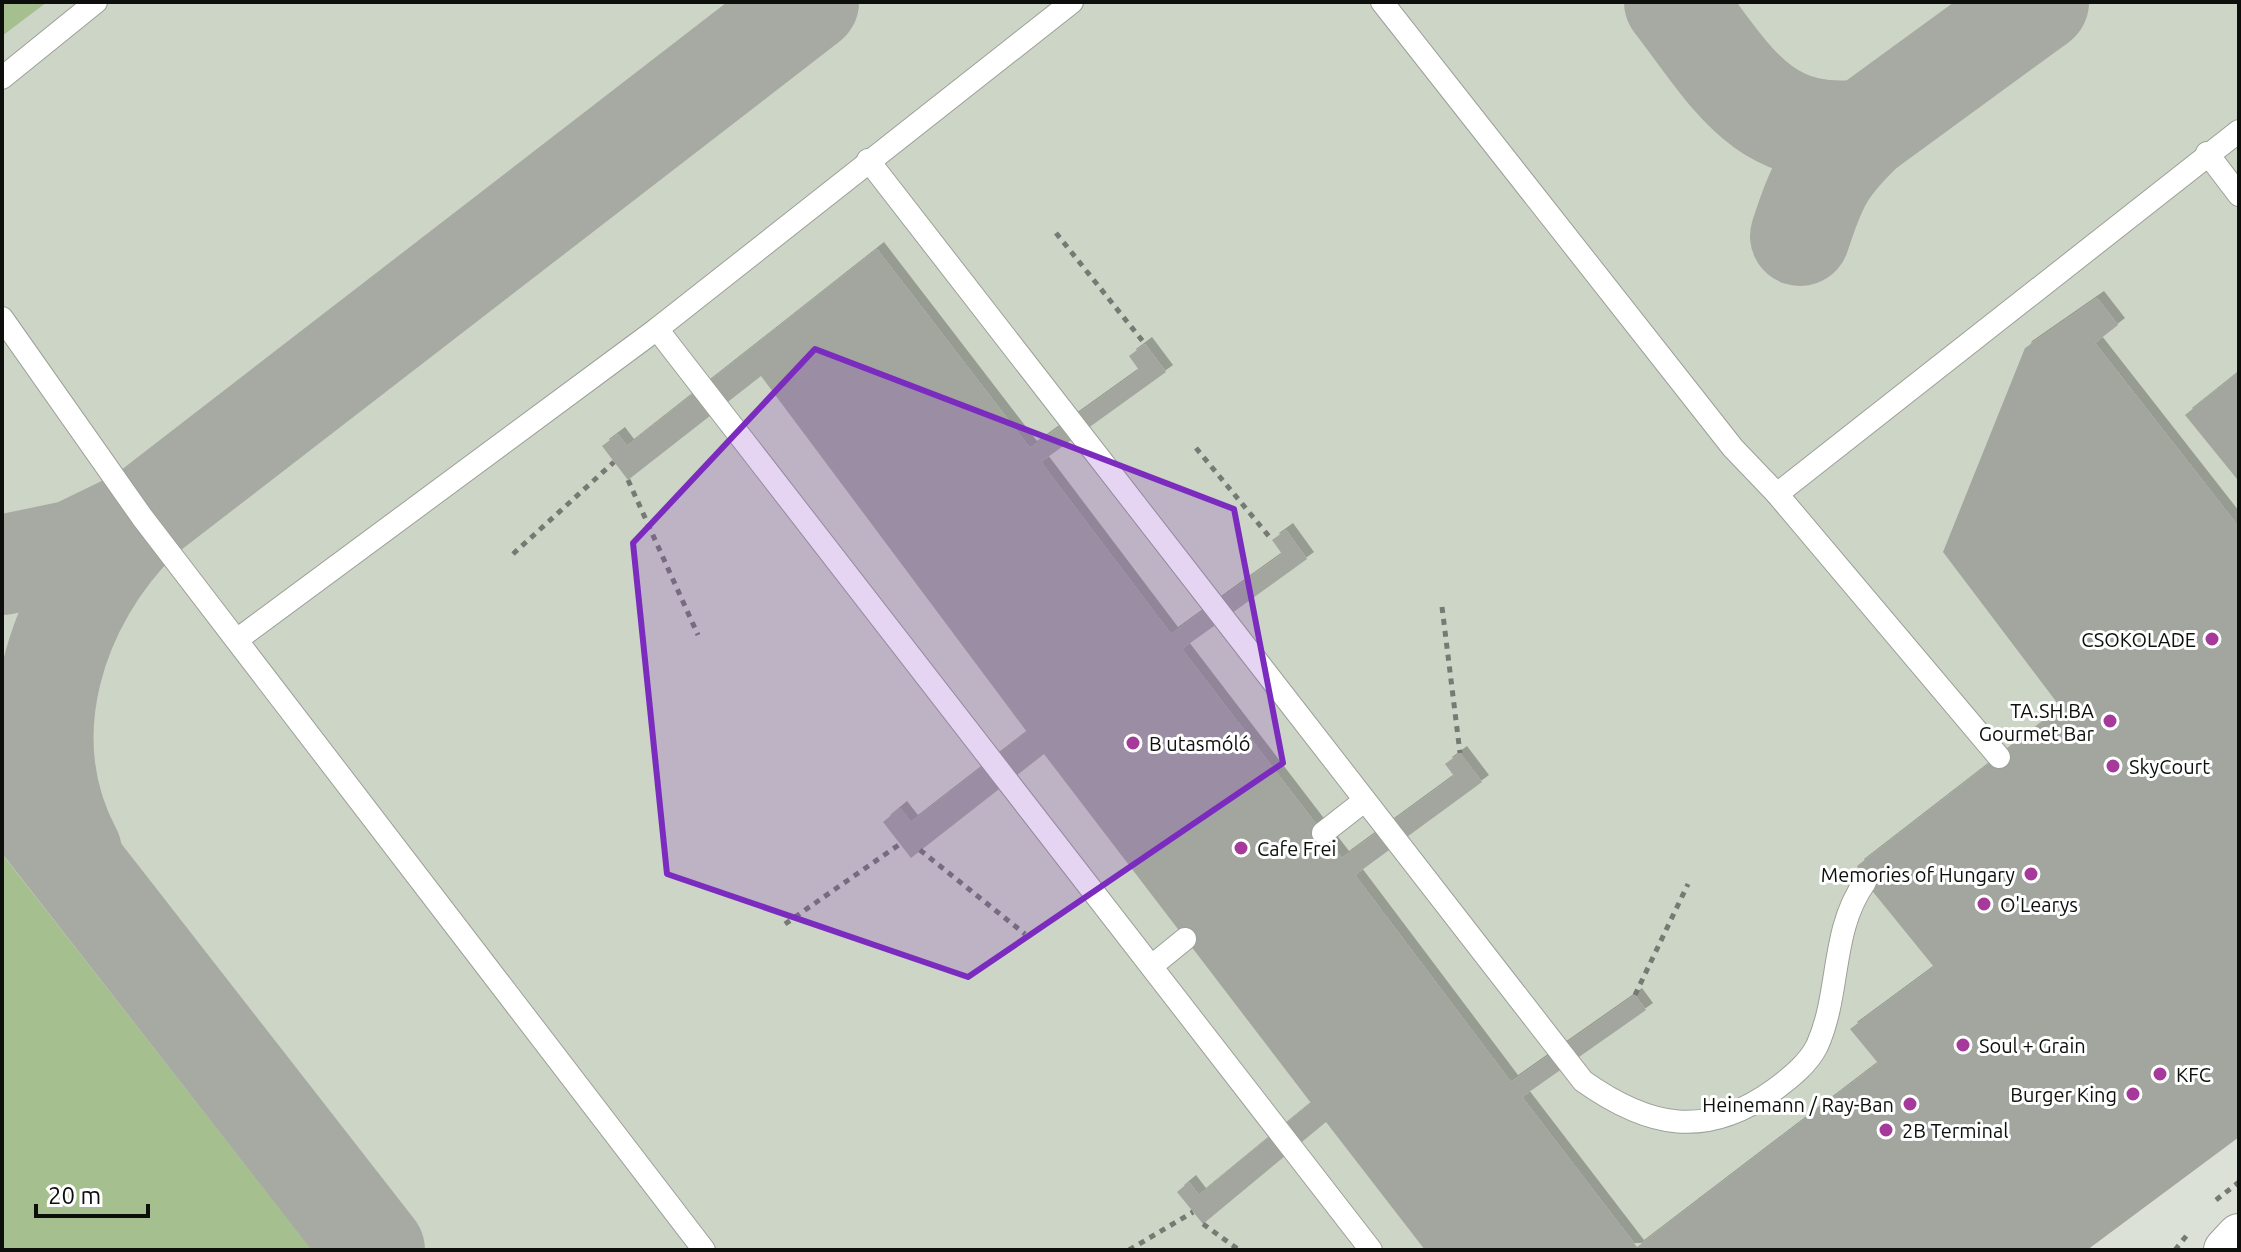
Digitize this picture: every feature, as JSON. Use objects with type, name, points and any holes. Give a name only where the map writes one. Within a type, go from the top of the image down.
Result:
[{"type":"street","points":[[2226,1250],[2239,1236]]},
{"type":"lane","points":[[2,78],[96,2]]},
{"type":"lane","points":[[238,639],[657,329],[1072,2]]},
{"type":"lane","points":[[1382,2],[1733,448],[1777,494],[1999,757]]},
{"type":"lane","points":[[1777,494],[2207,153],[2239,131]]},
{"type":"lane","points":[[2207,153],[2239,195]]},
{"type":"lane","points":[[868,160],[1583,1081],[1608,1098],[1661,1119],[1720,1120],[1750,1108],[1803,1064],[1816,1047],[1844,923],[1852,900],[1865,882]]},
{"type":"lane","points":[[2,318],[142,517],[704,1250]]},
{"type":"lane","points":[[657,329],[1371,1250]]},
{"type":"lane","points":[[1323,833],[1364,801]]},
{"type":"lane","points":[[1153,965],[1185,939]]},
{"type":"path","points":[[1056,233],[1145,344]]},
{"type":"path","points":[[1196,448],[1272,540]]},
{"type":"path","points":[[513,554],[614,462]]},
{"type":"path","points":[[628,480],[698,635]]},
{"type":"path","points":[[1442,607],[1460,753]]},
{"type":"path","points":[[785,924],[900,844]]},
{"type":"path","points":[[920,850],[1025,934]]},
{"type":"path","points":[[1635,995],[1688,884]]},
{"type":"path","points":[[1129,1250],[1193,1212]]},
{"type":"path","points":[[1203,1224],[1239,1250]]},
{"type":"highlighted area","points":[[815,349],[1234,509],[1283,763],[968,977],[667,874],[633,543]]},
{"type":"shaded area","points":[[2,2],[2239,2],[2239,1137],[2087,1250],[2,1250]]},
{"type":"green space","points":[[2,2],[47,2],[2,36]]},
{"type":"green space","points":[[2,854],[312,1250],[2,1250]]},
{"type":"building","points":[[877,249],[1030,448],[1139,370],[1129,356],[1145,344],[1166,372],[1041,462],[1171,634],[1282,554],[1272,540],[1286,530],[1307,559],[1182,649],[1342,858],[1454,776],[1445,764],[1460,753],[1482,782],[1355,875],[1511,1082],[1635,995],[1646,1010],[1522,1097],[1637,1247],[1878,1063],[1850,1029],[1934,967],[1865,882],[1857,866],[2061,708],[1943,552],[2025,348],[2097,298],[2118,325],[2095,343],[2239,527],[2239,1137],[2087,1250],[1425,1250],[1326,1122],[1203,1224],[1177,1192],[1189,1182],[1199,1195],[1311,1103],[1044,754],[911,858],[883,822],[900,808],[911,822],[1027,732],[761,376],[628,480],[602,446],[618,434],[627,446]]},
{"type":"building","points":[[2239,372],[2239,478],[2237,479],[2185,415]]},
{"type":"taxiway","points":[[2,565],[74,550],[142,517],[809,2]]},
{"type":"taxiway","points":[[1674,2],[1732,77],[1774,114],[1799,125],[1829,130],[1865,129]]},
{"type":"taxiway","points":[[1800,236],[1824,177],[1840,154],[1865,129],[2039,2]]},
{"type":"taxiway","points":[[72,852],[54,808],[45,763],[44,718],[52,673],[66,630],[86,589],[112,551],[142,517]]},
{"type":"taxiway","points":[[2,772],[375,1250]]},
{"type":"place","name":"CSOKOLADE","points":[[2212,639]]},
{"type":"place","name":"TA.SH.BA Gourmet Bar","points":[[2110,721]]},
{"type":"place","name":"B utasmóló","points":[[1133,743]]},
{"type":"place","name":"SkyCourt","points":[[2113,766]]},
{"type":"place","name":"Cafe Frei","points":[[1241,848]]},
{"type":"place","name":"Memories of Hungary","points":[[2031,874]]},
{"type":"place","name":"O'Learys","points":[[1984,904]]},
{"type":"place","name":"Soul + Grain","points":[[1963,1045]]},
{"type":"place","name":"KFC","points":[[2160,1074]]},
{"type":"place","name":"Burger King","points":[[2133,1094]]},
{"type":"place","name":"Heinemann / Ray-Ban","points":[[1910,1104]]},
{"type":"place","name":"2B Terminal","points":[[1886,1130]]}]
